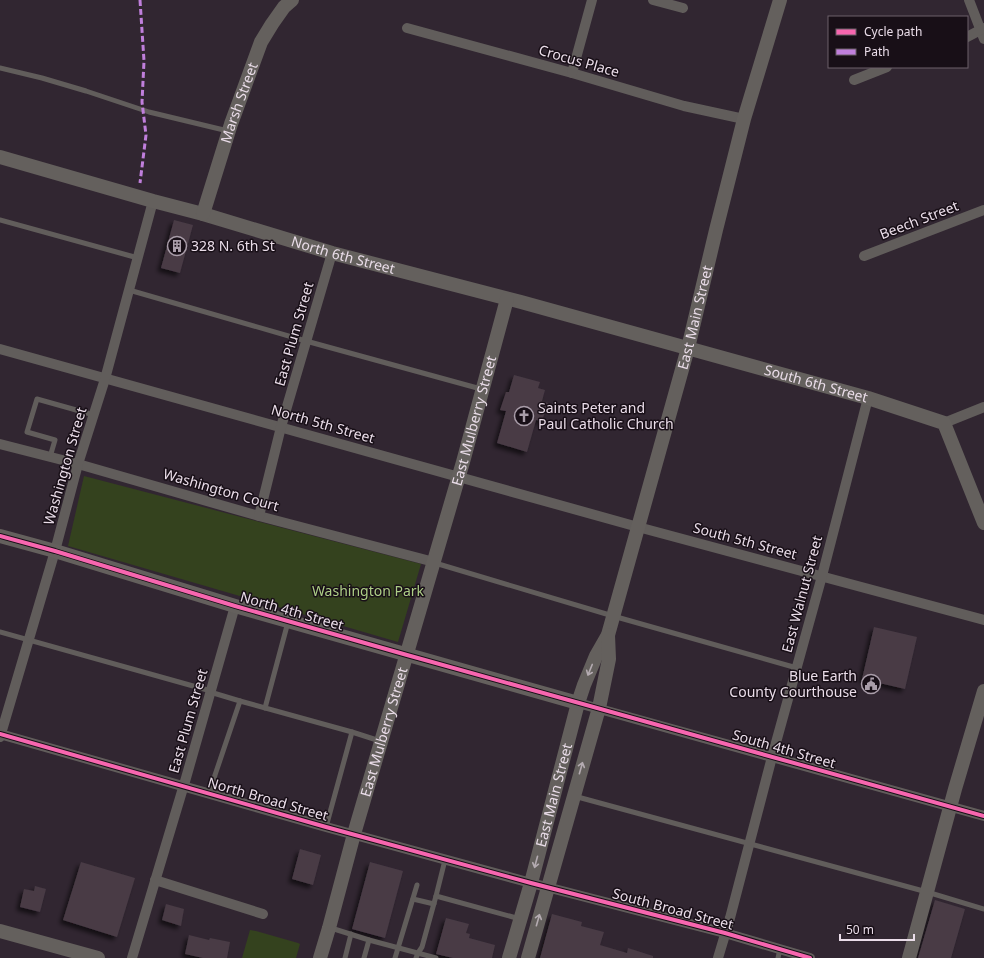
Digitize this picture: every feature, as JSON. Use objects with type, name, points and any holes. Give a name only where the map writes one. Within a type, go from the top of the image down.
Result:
[{"type":"street","name":"Marsh Street","points":[[202,214],[229,131],[261,42],[284,7],[292,0]]},
{"type":"street","points":[[572,73],[592,0]]},
{"type":"street","points":[[654,0],[683,8]]},
{"type":"street","name":"East Main Street","points":[[509,958],[531,883],[578,703],[596,656],[608,635],[688,348],[744,119],[780,0]]},
{"type":"street","points":[[968,37],[983,32],[969,0]]},
{"type":"street","name":"Crocus Place","points":[[407,28],[572,73],[684,106],[744,119]]},
{"type":"street","points":[[854,80],[884,68]]},
{"type":"street","name":"North 6th Street","points":[[0,157],[202,214],[332,253],[688,348]]},
{"type":"street","name":"Washington Street","points":[[0,735],[55,551],[78,464],[105,379],[153,201]]},
{"type":"street","name":"Beech Street","points":[[864,256],[984,210]]},
{"type":"street","name":"East Plum Street","points":[[259,516],[281,427],[332,253]]},
{"type":"street","name":"East Mulberry Street","points":[[320,958],[354,834],[459,477],[507,299]]},
{"type":"street","name":"South 6th Street","points":[[688,348],[868,398],[944,423]]},
{"type":"street","name":"North 5th Street","points":[[0,350],[638,527]]},
{"type":"street","name":"East Walnut Street","points":[[718,958],[822,576],[868,398]]},
{"type":"street","points":[[984,407],[944,423],[984,523]]},
{"type":"street","name":"Washington Court","points":[[0,444],[78,464],[259,516],[434,562]]},
{"type":"street","name":"South 5th Street","points":[[638,527],[984,620]]},
{"type":"street","name":"North 4th Street","points":[[0,536],[55,551],[235,606],[578,703]]},
{"type":"street","name":"East Plum Street","points":[[132,958],[184,787],[235,606]]},
{"type":"street","name":"East Main Street","points":[[528,958],[599,708],[609,659],[608,635]]},
{"type":"street","points":[[909,958],[950,807],[982,708],[984,691]]},
{"type":"street","name":"South 4th Street","points":[[578,703],[984,816]]},
{"type":"street","name":"North Broad Street","points":[[0,735],[531,883]]},
{"type":"street","points":[[155,880],[263,914]]},
{"type":"street","name":"South Broad Street","points":[[531,883],[725,933],[779,954],[809,958]]},
{"type":"street","points":[[0,931],[98,958]]},
{"type":"lane","points":[[0,68],[50,80],[149,112],[229,131]]},
{"type":"lane","points":[[0,220],[138,258]]},
{"type":"lane","points":[[129,290],[306,341],[482,389]]},
{"type":"lane","points":[[50,457],[55,440],[27,432],[37,399],[94,415]]},
{"type":"lane","points":[[434,562],[613,616],[797,668]]},
{"type":"lane","points":[[265,708],[289,621]]},
{"type":"lane","points":[[0,632],[381,741]]},
{"type":"lane","points":[[210,793],[240,701]]},
{"type":"lane","points":[[326,827],[352,732]]},
{"type":"lane","points":[[574,796],[750,843],[984,909]]},
{"type":"lane","points":[[417,956],[422,947],[445,860]]},
{"type":"lane","points":[[395,958],[417,885]]},
{"type":"lane","points":[[436,896],[521,919]]},
{"type":"lane","points":[[413,899],[434,904]]},
{"type":"lane","points":[[329,928],[399,947],[417,956],[436,958]]},
{"type":"lane","points":[[345,958],[352,934]]},
{"type":"lane","points":[[364,958],[369,940]]},
{"type":"green space","name":"Washington Park","points":[[84,476],[421,564],[398,642],[68,546]]},
{"type":"green space","points":[[250,930],[300,944],[296,958],[242,958]]},
{"type":"building","name":"328 N. 6th St","points":[[174,220],[193,225],[180,273],[161,268]]},
{"type":"building","name":"Saints Peter and Paul Catholic Church","points":[[514,375],[540,382],[538,388],[545,390],[542,401],[548,403],[542,421],[536,420],[527,452],[497,443],[506,411],[500,410],[506,392],[509,392]]},
{"type":"building","points":[[874,627],[917,637],[905,689],[862,679]]},
{"type":"building","points":[[300,849],[321,855],[313,885],[292,879]]},
{"type":"building","points":[[81,862],[135,878],[117,937],[63,920]]},
{"type":"building","points":[[370,862],[403,871],[385,938],[352,929]]},
{"type":"building","points":[[35,886],[46,889],[40,912],[20,907],[24,889],[34,891]]},
{"type":"building","points":[[935,900],[965,909],[951,958],[918,958]]},
{"type":"building","points":[[166,904],[184,909],[181,926],[162,920]]},
{"type":"building","points":[[552,914],[582,922],[581,926],[604,932],[600,945],[627,953],[628,948],[653,956],[653,958],[540,958]]},
{"type":"building","points":[[446,918],[469,924],[466,933],[470,934],[469,938],[495,945],[492,958],[453,958],[436,954]]},
{"type":"building","points":[[189,935],[209,940],[210,938],[230,942],[227,958],[203,958],[185,954]]},
{"type":"marked path","points":[[140,0],[144,61],[142,102],[146,135],[140,183]]},
{"type":"cycle path","points":[[0,536],[55,551],[235,606],[407,655],[984,816]]},
{"type":"cycle path","points":[[0,734],[326,827],[531,883],[725,933],[810,958]]},
{"type":"place","name":"328 N. 6th St","points":[[177,246]]},
{"type":"place","name":"Saints Peter and Paul Catholic Church","points":[[524,416]]},
{"type":"place","name":"Blue Earth County Courthouse","points":[[871,684]]}]
